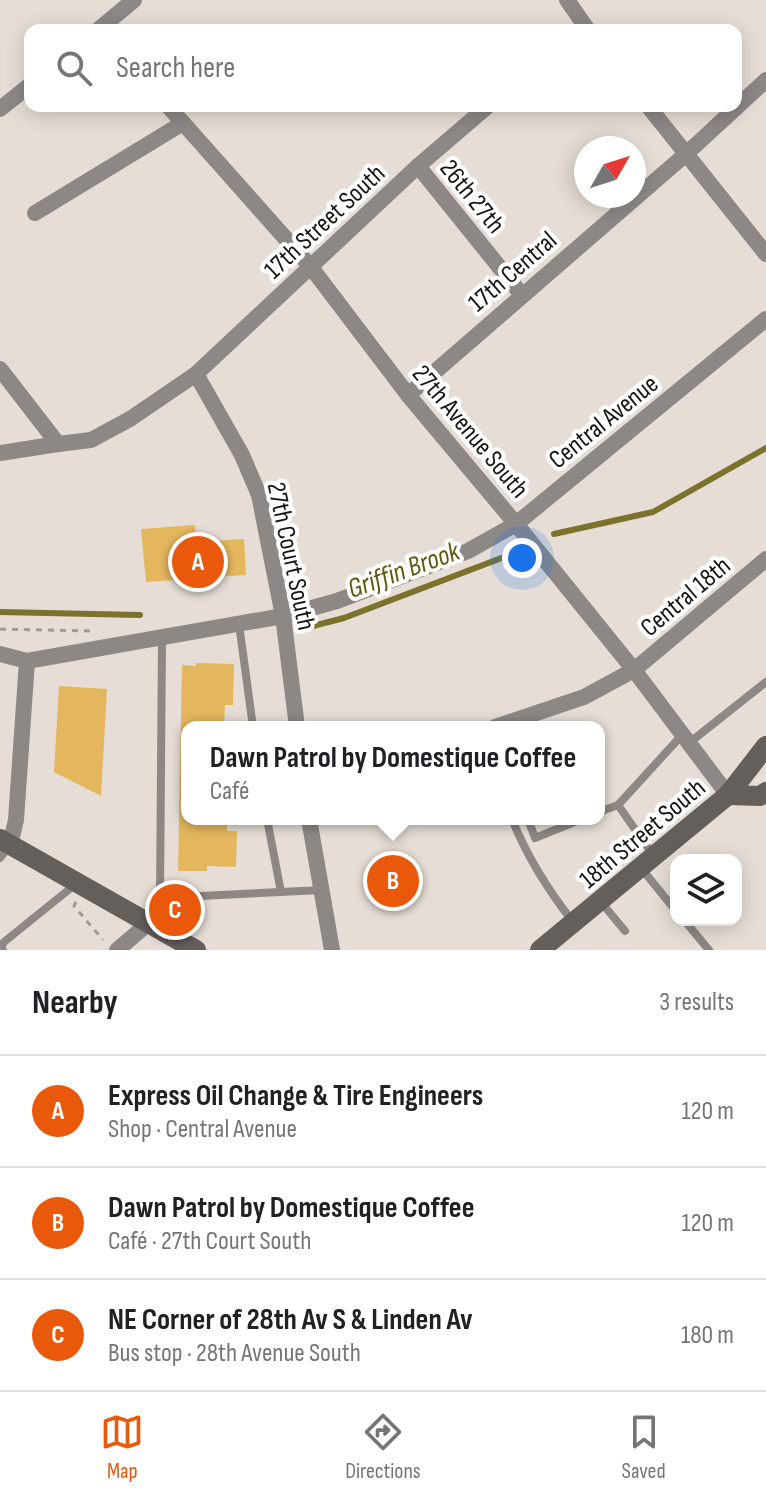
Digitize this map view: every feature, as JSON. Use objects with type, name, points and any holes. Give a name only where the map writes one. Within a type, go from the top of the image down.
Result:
[{"type":"main road","name":"18th Street South","points":[[540,950],[728,795],[766,746]]},
{"type":"main road","points":[[728,795],[760,796],[766,792]]},
{"type":"main road","points":[[3,848],[76,893],[150,922],[196,950]]},
{"type":"street","points":[[105,24],[134,0]]},
{"type":"street","points":[[567,0],[581,24]]},
{"type":"street","name":"17th Central","points":[[742,102],[766,80]]},
{"type":"street","points":[[0,109],[24,90]]},
{"type":"street","name":"27th Avenue South","points":[[173,112],[310,266],[408,395],[634,670],[728,795]]},
{"type":"street","name":"17th Street South","points":[[196,374],[418,166],[481,112]]},
{"type":"street","points":[[653,112],[766,254]]},
{"type":"street","name":"17th Central","points":[[408,395],[731,112]]},
{"type":"street","points":[[35,213],[183,123]]},
{"type":"street","name":"26th 27th","points":[[418,166],[521,294]]},
{"type":"street","name":"Central Avenue","points":[[0,654],[27,661],[283,616],[337,601],[468,551],[516,524],[765,323]]},
{"type":"street","points":[[0,369],[58,444]]},
{"type":"street","points":[[0,453],[91,440],[130,419],[196,374]]},
{"type":"street","name":"27th Court South","points":[[196,374],[242,455],[259,495],[283,616],[296,721]]},
{"type":"street","name":"Central 18th","points":[[513,721],[584,697],[634,670],[766,559]]},
{"type":"street","points":[[3,848],[16,820],[27,661]]},
{"type":"street","points":[[310,825],[332,950]]},
{"type":"street","points":[[110,946],[150,922]]},
{"type":"lane","points":[[239,624],[252,721]]},
{"type":"lane","points":[[150,922],[160,898],[162,638]]},
{"type":"lane","points":[[605,810],[618,805],[686,739],[766,682]]},
{"type":"lane","points":[[618,805],[670,901]]},
{"type":"lane","points":[[268,825],[281,892]]},
{"type":"lane","points":[[514,825],[548,889],[574,923]]},
{"type":"lane","points":[[530,825],[535,838],[567,825]]},
{"type":"lane","points":[[518,835],[532,830]]},
{"type":"lane","points":[[160,898],[322,890]]},
{"type":"lane","points":[[3,950],[1,946],[4,942],[76,893]]},
{"type":"lane","points":[[601,901],[625,931]]},
{"type":"lane","points":[[689,926],[709,950]]},
{"type":"path","points":[[0,629],[90,631]]},
{"type":"path","points":[[76,893],[74,906],[110,946]]},
{"type":"building","points":[[195,525],[196,542],[244,539],[246,575],[146,582],[141,529]]},
{"type":"building","points":[[196,663],[234,664],[233,705],[225,705],[224,721],[181,721],[181,825],[227,825],[227,831],[237,831],[236,867],[207,866],[207,871],[178,871],[182,665],[196,666]]},
{"type":"building","points":[[59,686],[107,689],[101,796],[54,772]]},
{"type":"waterway","name":"Griffin Brook","points":[[554,534],[653,512],[766,448]]},
{"type":"waterway","name":"Griffin Brook","points":[[301,629],[344,618],[520,551]]},
{"type":"waterway","name":"Griffin Brook","points":[[0,612],[140,615]]},
{"type":"place","name":"Express Oil Change & Tire Engineers","points":[[198,562]]},
{"type":"place","name":"Dawn Patrol by Domestique Coffee","points":[[393,881]]},
{"type":"place","name":"NE Corner of 28th Av S & Linden Av","points":[[175,910]]}]
